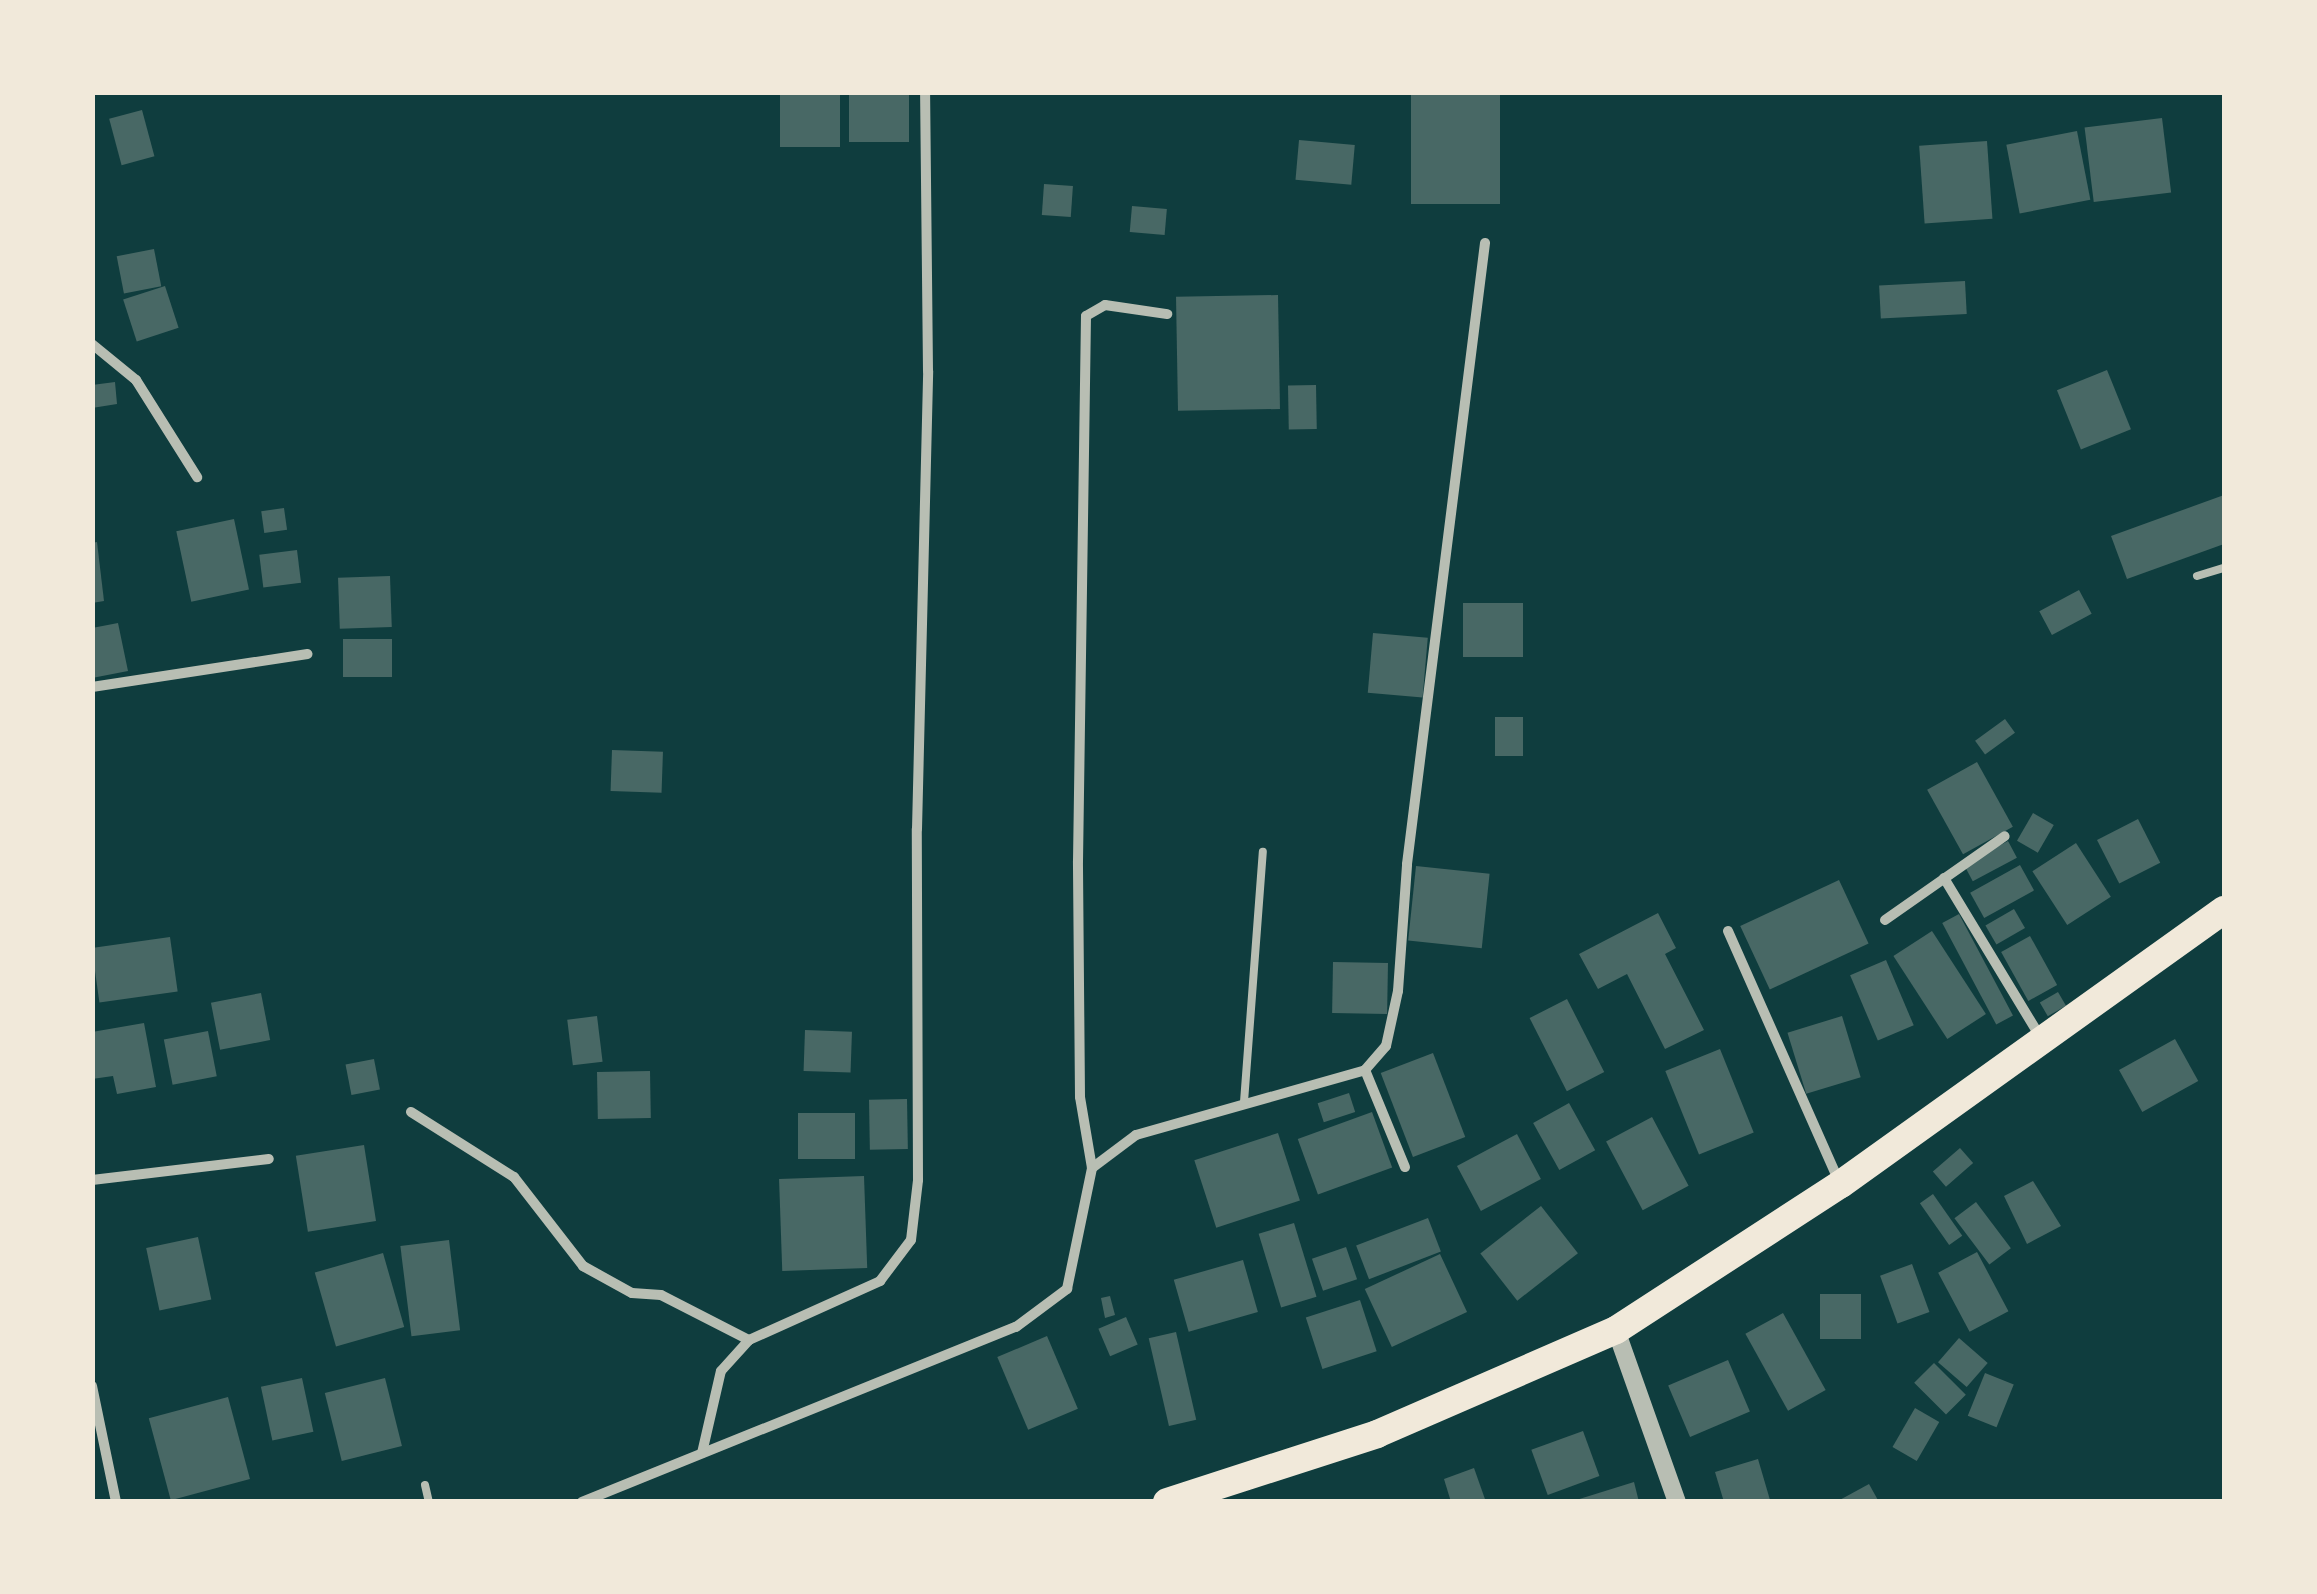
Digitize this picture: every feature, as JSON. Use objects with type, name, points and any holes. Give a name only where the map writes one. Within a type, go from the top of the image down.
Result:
[{"type":"highway","points":[[1167,1502],[1376,1434],[1616,1330],[1841,1184],[2224,910]]},
{"type":"street","points":[[702,1453],[722,1370],[748,1340],[880,1282],[911,1240],[918,1180],[917,828],[928,371],[925,92]]},
{"type":"street","points":[[1092,1168],[1136,1134],[1365,1070],[1386,1046],[1398,990],[1407,864],[1485,244]]},
{"type":"street","points":[[582,1502],[1016,1327],[1067,1289],[1092,1168],[1080,1097],[1078,861],[1086,316],[1105,305],[1167,314]]},
{"type":"street","points":[[92,344],[136,380],[198,477]]},
{"type":"street","points":[[92,687],[308,654]]},
{"type":"street","points":[[1885,920],[2005,836]]},
{"type":"street","points":[[1944,878],[2042,1040]]},
{"type":"street","points":[[1728,931],[1841,1184]]},
{"type":"street","points":[[1365,1070],[1405,1167]]},
{"type":"street","points":[[411,1112],[514,1177],[583,1266],[632,1293],[661,1295],[706,1315],[748,1340]]},
{"type":"street","points":[[92,1180],[269,1159]]},
{"type":"street","points":[[1616,1330],[1677,1502]]},
{"type":"street","points":[[92,1386],[116,1502]]},
{"type":"lane","points":[[2197,576],[2224,568]]},
{"type":"lane","points":[[1244,1102],[1262,852]]},
{"type":"lane","points":[[425,1484],[429,1502]]},
{"type":"building","points":[[780,92],[840,92],[840,147],[780,147]]},
{"type":"building","points":[[849,92],[909,92],[909,142],[849,142]]},
{"type":"building","points":[[1411,92],[1500,92],[1500,204],[1411,204]]},
{"type":"building","points":[[142,110],[154,156],[122,165],[109,119]]},
{"type":"building","points":[[2162,118],[2171,192],[2094,202],[2085,128]]},
{"type":"building","points":[[2077,131],[2090,200],[2020,213],[2006,145]]},
{"type":"building","points":[[1299,140],[1355,145],[1351,185],[1296,180]]},
{"type":"building","points":[[1987,141],[1992,219],[1925,224],[1919,146]]},
{"type":"building","points":[[1044,184],[1073,186],[1071,217],[1042,215]]},
{"type":"building","points":[[1132,206],[1167,209],[1165,235],[1130,232]]},
{"type":"building","points":[[154,249],[161,286],[124,294],[117,256]]},
{"type":"building","points":[[1965,281],[1967,314],[1881,318],[1879,286]]},
{"type":"building","points":[[165,286],[179,328],[137,341],[123,300]]},
{"type":"building","points":[[1278,295],[1280,409],[1178,411],[1176,297]]},
{"type":"building","points":[[2107,370],[2131,429],[2081,450],[2057,390]]},
{"type":"building","points":[[115,382],[117,404],[92,408],[92,385]]},
{"type":"building","points":[[1288,385],[1316,385],[1317,429],[1289,429]]},
{"type":"building","points":[[2224,495],[2224,544],[2127,579],[2111,536]]},
{"type":"building","points":[[284,508],[287,530],[264,533],[261,511]]},
{"type":"building","points":[[234,519],[249,589],[191,602],[176,531]]},
{"type":"building","points":[[97,542],[104,601],[92,603],[92,543]]},
{"type":"building","points":[[297,550],[301,583],[263,587],[259,555]]},
{"type":"building","points":[[390,576],[392,627],[340,629],[338,578]]},
{"type":"building","points":[[2079,590],[2092,614],[2052,635],[2039,611]]},
{"type":"building","points":[[1463,603],[1523,603],[1523,657],[1463,657]]},
{"type":"building","points":[[118,623],[128,671],[92,678],[92,628]]},
{"type":"building","points":[[1373,633],[1428,638],[1423,698],[1368,693]]},
{"type":"building","points":[[343,639],[392,639],[392,677],[343,677]]},
{"type":"building","points":[[1495,717],[1523,717],[1523,756],[1495,756]]},
{"type":"building","points":[[2005,719],[2015,733],[1985,755],[1975,741]]},
{"type":"building","points":[[612,750],[663,752],[662,793],[611,791]]},
{"type":"building","points":[[1977,762],[2013,827],[1963,854],[1927,790]]},
{"type":"building","points":[[2033,813],[2054,825],[2038,853],[2017,841]]},
{"type":"building","points":[[2138,819],[2160,863],[2119,884],[2097,840]]},
{"type":"building","points":[[2008,841],[2017,858],[1973,881],[1964,864]]},
{"type":"building","points":[[2076,843],[2111,897],[2067,925],[2032,871]]},
{"type":"building","points":[[2020,865],[2034,890],[1984,918],[1970,893]]},
{"type":"building","points":[[1416,866],[1490,874],[1482,948],[1408,941]]},
{"type":"building","points":[[1839,880],[1869,943],[1770,990],[1740,926]]},
{"type":"building","points":[[2014,909],[2025,928],[1996,945],[1985,926]]},
{"type":"building","points":[[1658,913],[1676,948],[1665,954],[1704,1030],[1665,1049],[1627,974],[1598,989],[1579,954]]},
{"type":"building","points":[[1959,914],[2013,1016],[1996,1024],[1942,923]]},
{"type":"building","points":[[1932,931],[1986,1014],[1947,1039],[1893,956]]},
{"type":"building","points":[[2030,936],[2057,985],[2028,1001],[2001,952]]},
{"type":"building","points":[[170,937],[178,991],[99,1002],[92,948]]},
{"type":"building","points":[[1886,960],[1914,1025],[1878,1041],[1850,975]]},
{"type":"building","points":[[1333,962],[1388,963],[1387,1014],[1332,1013]]},
{"type":"building","points":[[2058,992],[2066,1006],[2048,1016],[2040,1002]]},
{"type":"building","points":[[261,993],[270,1040],[220,1050],[211,1003]]},
{"type":"building","points":[[1567,999],[1604,1072],[1567,1091],[1530,1018]]},
{"type":"building","points":[[597,1016],[603,1062],[573,1065],[567,1020]]},
{"type":"building","points":[[1842,1016],[1861,1077],[1806,1094],[1787,1033]]},
{"type":"building","points":[[144,1023],[156,1087],[117,1094],[113,1076],[92,1079],[92,1032]]},
{"type":"building","points":[[805,1030],[852,1032],[851,1073],[804,1071]]},
{"type":"building","points":[[208,1031],[217,1076],[173,1085],[164,1040]]},
{"type":"building","points":[[2175,1039],[2198,1081],[2142,1112],[2119,1070]]},
{"type":"building","points":[[1720,1049],[1754,1132],[1699,1155],[1665,1071]]},
{"type":"building","points":[[1433,1053],[1465,1137],[1413,1157],[1381,1073]]},
{"type":"building","points":[[374,1059],[380,1089],[351,1095],[346,1065]]},
{"type":"building","points":[[650,1071],[651,1118],[598,1119],[597,1072]]},
{"type":"building","points":[[1349,1093],[1355,1112],[1324,1122],[1318,1103]]},
{"type":"building","points":[[907,1099],[908,1149],[870,1150],[869,1100]]},
{"type":"building","points":[[1569,1103],[1595,1150],[1559,1170],[1533,1123]]},
{"type":"building","points":[[1372,1112],[1392,1167],[1318,1194],[1298,1139]]},
{"type":"building","points":[[798,1113],[855,1113],[855,1159],[798,1159]]},
{"type":"building","points":[[1652,1117],[1689,1186],[1643,1210],[1606,1141]]},
{"type":"building","points":[[1278,1133],[1300,1201],[1216,1228],[1194,1160]]},
{"type":"building","points":[[1517,1134],[1541,1179],[1481,1211],[1457,1166]]},
{"type":"building","points":[[364,1145],[376,1221],[308,1232],[296,1156]]},
{"type":"building","points":[[1960,1148],[1973,1163],[1946,1187],[1933,1172]]},
{"type":"building","points":[[864,1176],[867,1268],[782,1271],[779,1179]]},
{"type":"building","points":[[2033,1181],[2061,1226],[2027,1244],[2004,1196]]},
{"type":"building","points":[[1933,1194],[1962,1236],[1949,1245],[1920,1203]]},
{"type":"building","points":[[1976,1202],[2011,1248],[1989,1265],[1954,1218]]},
{"type":"building","points":[[1541,1206],[1578,1253],[1517,1301],[1480,1253]]},
{"type":"building","points":[[1428,1218],[1441,1252],[1369,1279],[1356,1246]]},
{"type":"building","points":[[1294,1223],[1317,1297],[1281,1307],[1259,1234]]},
{"type":"building","points":[[198,1237],[211,1300],[159,1311],[146,1248]]},
{"type":"building","points":[[449,1240],[460,1330],[411,1336],[400,1246]]},
{"type":"building","points":[[1346,1247],[1357,1279],[1323,1291],[1312,1259]]},
{"type":"building","points":[[1977,1252],[2008,1311],[1970,1332],[1938,1273]]},
{"type":"building","points":[[383,1253],[404,1327],[336,1347],[315,1273]]},
{"type":"building","points":[[1440,1254],[1467,1312],[1392,1347],[1365,1289]]},
{"type":"building","points":[[1243,1260],[1258,1312],[1189,1332],[1174,1280]]},
{"type":"building","points":[[1912,1264],[1929,1312],[1897,1324],[1880,1276]]},
{"type":"building","points":[[1820,1294],[1861,1294],[1861,1339],[1820,1339]]},
{"type":"building","points":[[1110,1296],[1115,1315],[1105,1318],[1101,1298]]},
{"type":"building","points":[[1360,1300],[1377,1351],[1322,1369],[1306,1318]]},
{"type":"building","points":[[1783,1313],[1826,1390],[1788,1411],[1745,1334]]},
{"type":"building","points":[[1126,1317],[1138,1345],[1110,1356],[1098,1329]]},
{"type":"building","points":[[1176,1332],[1196,1420],[1169,1426],[1149,1338]]},
{"type":"building","points":[[1047,1336],[1078,1409],[1028,1430],[997,1357]]},
{"type":"building","points":[[1959,1338],[1988,1363],[1967,1387],[1938,1362]]},
{"type":"building","points":[[1728,1360],[1750,1412],[1690,1437],[1668,1385]]},
{"type":"building","points":[[1934,1363],[1966,1395],[1946,1415],[1914,1383]]},
{"type":"building","points":[[1985,1373],[2014,1385],[1997,1427],[1968,1416]]},
{"type":"building","points":[[302,1378],[313,1432],[272,1441],[261,1387]]},
{"type":"building","points":[[385,1378],[402,1446],[342,1461],[325,1393]]},
{"type":"building","points":[[228,1397],[250,1479],[171,1500],[149,1418]]},
{"type":"building","points":[[1915,1408],[1939,1422],[1917,1461],[1892,1447]]},
{"type":"building","points":[[1583,1431],[1599,1476],[1548,1495],[1531,1450]]},
{"type":"building","points":[[1758,1459],[1770,1500],[1724,1502],[1715,1472]]},
{"type":"building","points":[[1474,1468],[1486,1502],[1451,1502],[1444,1479]]},
{"type":"building","points":[[1634,1482],[1639,1502],[1573,1502],[1573,1501]]},
{"type":"building","points":[[1869,1484],[1879,1502],[1836,1502]]}]
